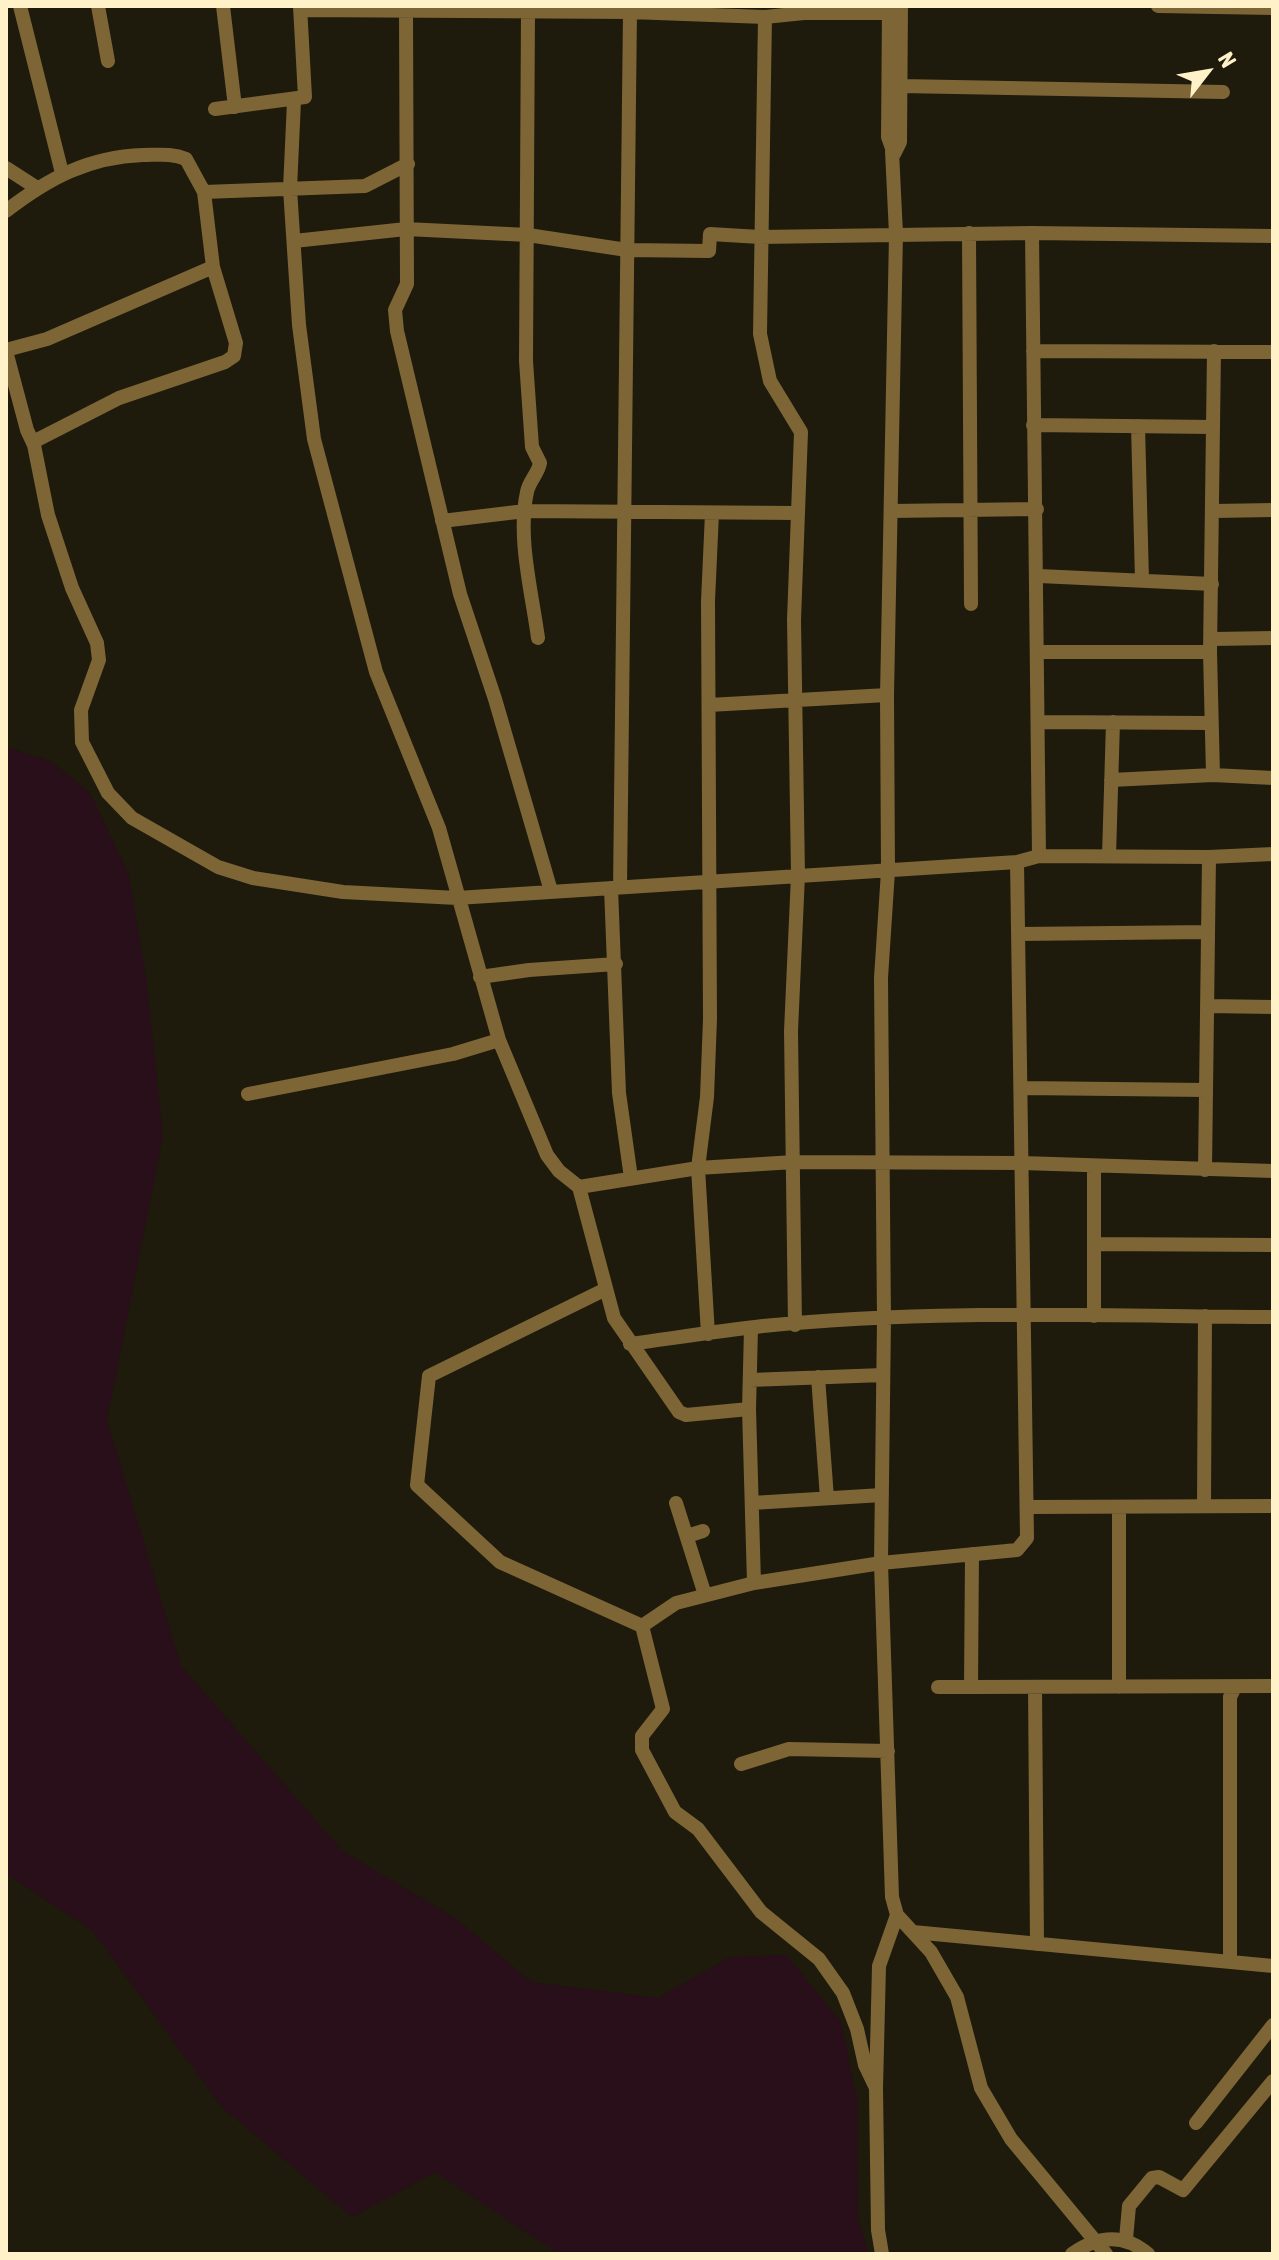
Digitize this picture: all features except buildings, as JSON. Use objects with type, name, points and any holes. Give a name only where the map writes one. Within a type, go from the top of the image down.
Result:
[{"type":"street","points":[[20,6],[62,173]]},
{"type":"street","points":[[98,6],[108,61]]},
{"type":"street","points":[[223,6],[235,107]]},
{"type":"street","points":[[1158,6],[1273,8]]},
{"type":"street","points":[[215,109],[303,99],[300,8],[591,9],[765,17],[804,9],[893,8]]},
{"type":"street","points":[[892,151],[894,154],[900,142],[901,86],[893,8]]},
{"type":"street","points":[[893,8],[888,137],[892,151],[896,234],[887,695],[888,871],[881,978],[884,1320],[881,1563],[892,1897],[897,1915],[931,1952],[957,1997],[981,2088],[1011,2139],[1101,2248]]},
{"type":"street","points":[[397,9],[408,164],[407,284],[395,310],[395,319],[463,605],[495,699],[551,891]]},
{"type":"street","points":[[528,11],[527,404],[532,447],[540,463],[527,488],[525,511],[538,638]]},
{"type":"street","points":[[630,12],[616,964],[619,1093],[631,1178]]},
{"type":"street","points":[[765,17],[760,237],[763,355],[775,393],[794,416],[801,432],[795,700],[798,875],[791,1031],[795,1325]]},
{"type":"street","points":[[901,86],[1223,92]]},
{"type":"street","points":[[294,101],[290,189],[299,325],[314,439],[347,574],[376,672],[439,828],[499,1040],[547,1155],[559,1171],[579,1187],[614,1318],[630,1344],[679,1412],[686,1415],[749,1409]]},
{"type":"street","points":[[6,211],[62,173],[118,156],[175,155],[191,164],[204,192],[213,267],[236,343],[232,358],[119,398],[33,442]]},
{"type":"street","points":[[204,192],[365,186],[408,164]]},
{"type":"street","points":[[6,168],[37,188]]},
{"type":"street","points":[[294,241],[406,229],[528,235],[627,250],[709,251],[710,234],[760,237],[969,233],[1273,236]]},
{"type":"street","points":[[969,233],[971,604]]},
{"type":"street","points":[[1032,233],[1033,425],[1039,576],[1039,856]]},
{"type":"street","points":[[213,267],[47,339],[6,351],[33,442],[48,515],[72,588],[97,643],[99,660],[81,710],[82,742],[108,793],[121,808],[132,818],[218,867],[253,878],[343,892],[457,898],[1017,862],[1039,856],[1209,857],[1273,854]]},
{"type":"street","points":[[1033,351],[1273,352]]},
{"type":"street","points":[[1213,775],[1210,723],[1214,351]]},
{"type":"street","points":[[1033,425],[1213,427]]},
{"type":"street","points":[[1138,426],[1142,580]]},
{"type":"street","points":[[891,511],[1037,509]]},
{"type":"street","points":[[1214,511],[1273,510]]},
{"type":"street","points":[[442,521],[525,511],[797,513]]},
{"type":"street","points":[[708,1334],[698,1168],[710,1034],[708,601],[712,513]]},
{"type":"street","points":[[1039,576],[1212,584]]},
{"type":"street","points":[[1039,652],[1212,646],[1273,638]]},
{"type":"street","points":[[709,705],[887,695]]},
{"type":"street","points":[[1039,722],[1210,723]]},
{"type":"street","points":[[1109,856],[1113,722]]},
{"type":"street","points":[[1111,780],[1213,775],[1273,778]]},
{"type":"street","points":[[1205,1170],[1209,857]]},
{"type":"street","points":[[642,1626],[676,1603],[754,1583],[881,1563],[1017,1550],[1027,1538],[1017,862]]},
{"type":"street","points":[[1018,934],[1208,932]]},
{"type":"street","points":[[480,977],[616,964]]},
{"type":"street","points":[[1207,1006],[1273,1007]]},
{"type":"street","points":[[248,1094],[453,1054],[499,1040]]},
{"type":"street","points":[[1021,1088],[1206,1090]]},
{"type":"street","points":[[579,1187],[698,1168],[794,1162],[1022,1163],[1273,1171]]},
{"type":"street","points":[[1094,1167],[1094,1316]]},
{"type":"street","points":[[1094,1244],[1273,1245]]},
{"type":"street","points":[[606,1289],[429,1376],[416,1474],[423,1494],[457,1518],[490,1555],[642,1626]]},
{"type":"street","points":[[630,1344],[751,1328],[884,1320],[1025,1315],[1273,1317]]},
{"type":"street","points":[[1204,1506],[1205,1316]]},
{"type":"street","points":[[751,1328],[749,1409],[754,1583]]},
{"type":"street","points":[[750,1380],[883,1375]]},
{"type":"street","points":[[818,1377],[827,1498]]},
{"type":"street","points":[[752,1503],[882,1495]]},
{"type":"street","points":[[676,1503],[705,1595]]},
{"type":"street","points":[[1028,1507],[1273,1506]]},
{"type":"street","points":[[1119,1507],[1119,1687]]},
{"type":"street","points":[[687,1536],[703,1531]]},
{"type":"street","points":[[971,1687],[972,1554]]},
{"type":"street","points":[[642,1626],[663,1709],[642,1736],[645,1758],[675,1812],[698,1829],[761,1912],[819,1959],[843,1993],[865,2065],[876,2088]]},
{"type":"street","points":[[938,1687],[1273,1686]]},
{"type":"street","points":[[1035,1687],[1037,1944]]},
{"type":"street","points":[[1230,1962],[1230,1697],[1235,1687]]},
{"type":"street","points":[[741,1764],[777,1750],[888,1751]]},
{"type":"street","points":[[882,2254],[878,2230],[876,2088],[879,1966],[897,1915]]},
{"type":"street","points":[[913,1932],[1273,1966]]},
{"type":"street","points":[[1196,2123],[1273,2025]]},
{"type":"street","points":[[1126,2239],[1129,2206],[1152,2178],[1159,2177],[1183,2190],[1273,2081]]},
{"type":"street","points":[[1072,2254],[1126,2239]]},
{"type":"street","points":[[1126,2239],[1148,2254]]},
{"type":"shaded area","points":[[6,747],[50,761],[90,793],[129,875],[146,977],[163,1135],[107,1420],[181,1666],[342,1851],[455,1918],[531,1982],[658,1998],[730,1957],[786,1955],[841,2022],[857,2099],[858,2217],[869,2254],[559,2254],[435,2172],[352,2217],[221,2106],[92,1930],[6,1874]]}]
